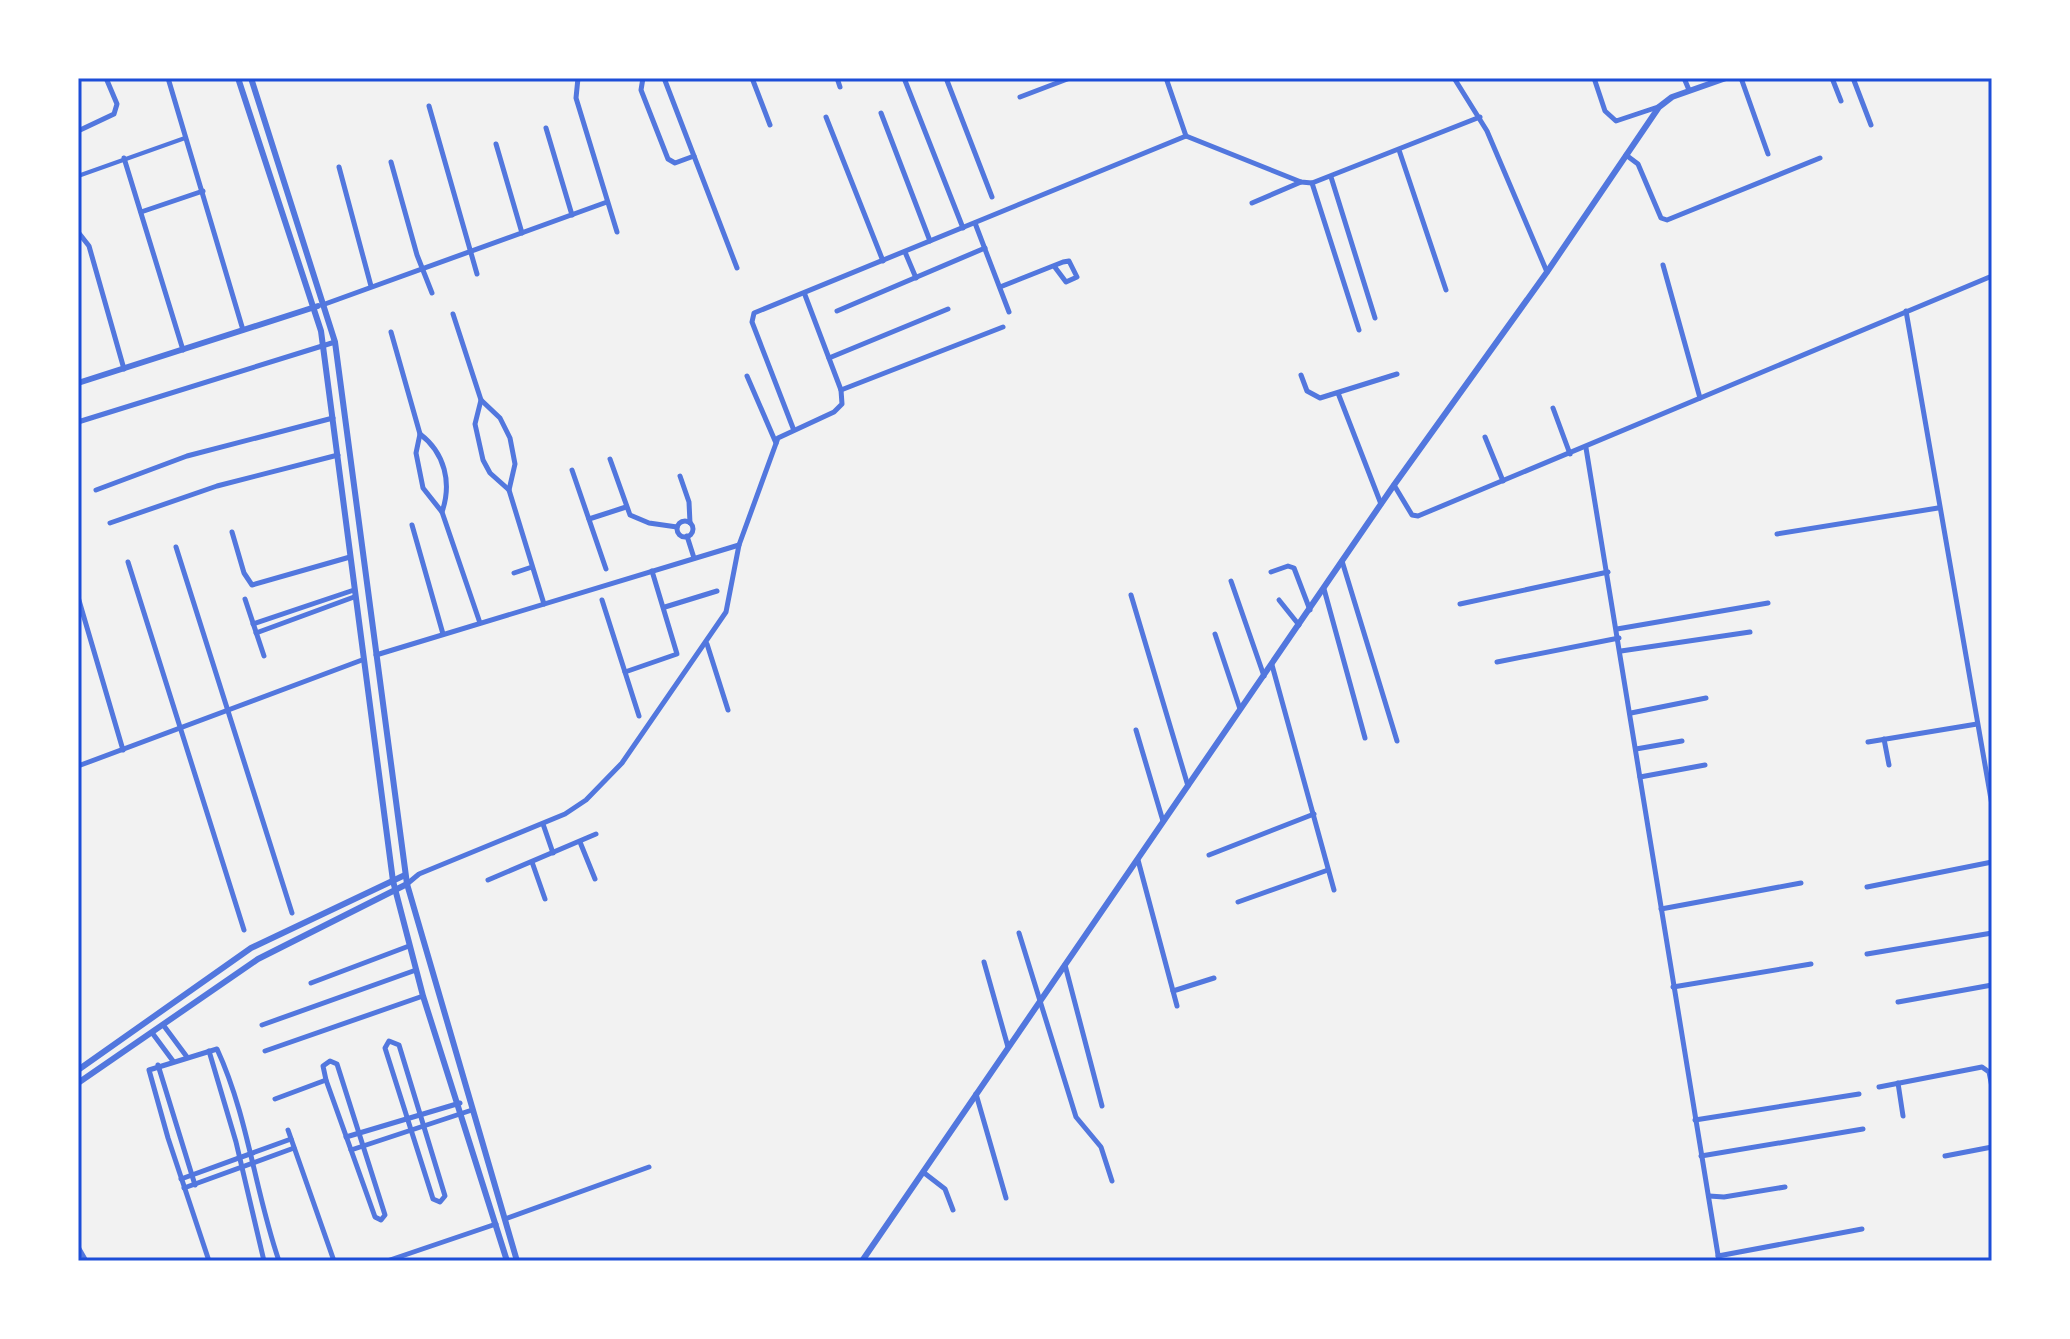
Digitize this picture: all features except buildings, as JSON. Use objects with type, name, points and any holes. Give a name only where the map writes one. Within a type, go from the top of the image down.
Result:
[{"type":"street","points":[[78,131],[114,114],[117,104],[106,78]]},
{"type":"street","points":[[168,78],[244,332]]},
{"type":"street","points":[[238,78],[315,308],[323,346],[362,660],[395,891],[423,996],[460,1103],[507,1261]]},
{"type":"street","points":[[251,78],[335,342],[407,884],[517,1261]]},
{"type":"street","points":[[578,78],[576,98],[617,232]]},
{"type":"street","points":[[643,78],[640,85],[668,159],[675,163],[694,156]]},
{"type":"street","points":[[664,78],[737,268]]},
{"type":"street","points":[[752,78],[770,125]]},
{"type":"street","points":[[837,78],[840,87]]},
{"type":"street","points":[[904,78],[963,228]]},
{"type":"street","points":[[946,78],[992,197]]},
{"type":"street","points":[[1020,97],[1070,78]]},
{"type":"street","points":[[1166,78],[1186,136]]},
{"type":"street","points":[[1454,78],[1480,117],[1547,272]]},
{"type":"street","points":[[1594,78],[1605,111],[1616,121],[1659,107]]},
{"type":"street","points":[[1684,78],[1689,90]]},
{"type":"street","points":[[862,1261],[1394,485],[1547,272],[1659,107],[1666,99],[1726,78]]},
{"type":"street","points":[[1741,78],[1768,154]]},
{"type":"street","points":[[1832,78],[1841,101]]},
{"type":"street","points":[[1853,78],[1871,125]]},
{"type":"street","points":[[242,92],[254,89]]},
{"type":"street","points":[[429,106],[477,274]]},
{"type":"street","points":[[881,113],[930,241]]},
{"type":"street","points":[[826,117],[883,261]]},
{"type":"street","points":[[793,429],[752,322],[751,316],[758,311],[805,295],[1186,136],[1301,182],[1312,183],[1480,117]]},
{"type":"street","points":[[546,128],[572,215]]},
{"type":"street","points":[[78,176],[188,138]]},
{"type":"street","points":[[496,144],[522,233]]},
{"type":"street","points":[[1399,150],[1446,290]]},
{"type":"street","points":[[1626,155],[1638,164],[1665,220],[1820,158]]},
{"type":"street","points":[[124,158],[183,351]]},
{"type":"street","points":[[391,162],[432,293]]},
{"type":"street","points":[[339,167],[371,286]]},
{"type":"street","points":[[1331,177],[1375,318]]},
{"type":"street","points":[[1252,203],[1301,182]]},
{"type":"street","points":[[1312,183],[1359,330]]},
{"type":"street","points":[[141,212],[203,191]]},
{"type":"street","points":[[78,383],[315,308],[607,202]]},
{"type":"street","points":[[975,223],[1009,312]]},
{"type":"street","points":[[78,232],[89,246],[124,369]]},
{"type":"street","points":[[837,311],[985,248]]},
{"type":"street","points":[[905,252],[916,278]]},
{"type":"street","points":[[1000,287],[1054,266],[1069,261],[1077,277],[1066,282],[1054,266]]},
{"type":"street","points":[[1663,265],[1700,398]]},
{"type":"street","points":[[1394,485],[1416,517],[1992,276]]},
{"type":"street","points":[[78,1083],[258,959],[395,891],[419,874],[543,824],[586,800],[606,781],[706,643],[730,603],[739,545],[776,443],[782,434],[834,412],[842,404],[841,390],[805,295]]},
{"type":"street","points":[[829,358],[948,309]]},
{"type":"street","points":[[1906,311],[1992,805]]},
{"type":"street","points":[[453,314],[481,400],[500,418],[510,438],[515,464],[509,490],[544,604]]},
{"type":"street","points":[[841,390],[1003,327]]},
{"type":"street","points":[[391,332],[420,434],[416,453],[423,488],[442,512],[480,623]]},
{"type":"street","points":[[78,422],[335,342]]},
{"type":"street","points":[[1301,375],[1313,397],[1338,393],[1397,374]]},
{"type":"street","points":[[747,376],[776,443]]},
{"type":"street","points":[[1338,393],[1381,504]]},
{"type":"street","points":[[481,400],[475,424],[483,460],[490,473],[509,490]]},
{"type":"street","points":[[1553,408],[1570,454]]},
{"type":"street","points":[[96,490],[187,456],[333,418]]},
{"type":"street","points":[[420,434],[437,451],[443,465],[448,496],[442,512]]},
{"type":"street","points":[[1485,437],[1503,481]]},
{"type":"street","points":[[1586,448],[1719,1258],[1862,1229]]},
{"type":"street","points":[[110,523],[217,486],[338,455]]},
{"type":"street","points":[[610,459],[626,507],[636,519],[677,527]]},
{"type":"street","points":[[572,470],[606,569]]},
{"type":"street","points":[[680,476],[689,502],[692,530],[687,536]]},
{"type":"street","points":[[589,519],[626,507]]},
{"type":"street","points":[[1777,534],[1938,508]]},
{"type":"street","points":[[677,527],[682,522],[690,523]]},
{"type":"street","points":[[412,525],[443,634]]},
{"type":"street","points":[[677,527],[680,535],[687,536]]},
{"type":"street","points":[[232,532],[244,573],[252,585],[350,557]]},
{"type":"street","points":[[687,536],[694,558]]},
{"type":"street","points":[[375,655],[739,545]]},
{"type":"street","points":[[176,547],[292,913]]},
{"type":"street","points":[[1342,561],[1397,741]]},
{"type":"street","points":[[128,562],[244,930]]},
{"type":"street","points":[[1271,572],[1288,566],[1294,568],[1310,610]]},
{"type":"street","points":[[514,573],[533,567]]},
{"type":"street","points":[[625,672],[677,654],[652,571]]},
{"type":"street","points":[[1460,604],[1608,572]]},
{"type":"street","points":[[1231,581],[1264,676]]},
{"type":"street","points":[[1324,589],[1365,738]]},
{"type":"street","points":[[665,607],[717,591]]},
{"type":"street","points":[[253,624],[354,594]]},
{"type":"street","points":[[256,633],[354,594]]},
{"type":"street","points":[[1131,595],[1188,786]]},
{"type":"street","points":[[245,599],[264,656]]},
{"type":"street","points":[[78,600],[123,750]]},
{"type":"street","points":[[602,600],[639,716]]},
{"type":"street","points":[[1279,600],[1299,625]]},
{"type":"street","points":[[1617,629],[1768,603]]},
{"type":"street","points":[[1621,651],[1750,632]]},
{"type":"street","points":[[1215,634],[1241,711]]},
{"type":"street","points":[[1497,662],[1619,638]]},
{"type":"street","points":[[706,643],[728,710]]},
{"type":"street","points":[[78,766],[362,660]]},
{"type":"street","points":[[1272,665],[1334,890]]},
{"type":"street","points":[[1631,713],[1706,698]]},
{"type":"street","points":[[1868,742],[1977,724]]},
{"type":"street","points":[[1136,730],[1163,821]]},
{"type":"street","points":[[1884,739],[1889,765]]},
{"type":"street","points":[[1636,749],[1682,741]]},
{"type":"street","points":[[1640,777],[1705,765]]},
{"type":"street","points":[[1209,855],[1314,814]]},
{"type":"street","points":[[543,824],[553,853]]},
{"type":"street","points":[[488,880],[596,834]]},
{"type":"street","points":[[580,842],[595,879]]},
{"type":"street","points":[[1137,859],[1177,1006]]},
{"type":"street","points":[[532,862],[545,899]]},
{"type":"street","points":[[1867,887],[1992,862]]},
{"type":"street","points":[[1238,902],[1328,870]]},
{"type":"street","points":[[78,1070],[251,948],[405,875],[419,874]]},
{"type":"street","points":[[1661,909],[1801,883]]},
{"type":"street","points":[[1019,933],[1076,1117],[1101,1147],[1112,1181]]},
{"type":"street","points":[[1867,954],[1992,933]]},
{"type":"street","points":[[311,983],[409,946]]},
{"type":"street","points":[[251,948],[258,959]]},
{"type":"street","points":[[984,962],[1008,1047]]},
{"type":"street","points":[[1065,964],[1102,1106]]},
{"type":"street","points":[[1673,987],[1811,964]]},
{"type":"street","points":[[262,1025],[416,970]]},
{"type":"street","points":[[1173,991],[1214,978]]},
{"type":"street","points":[[1898,1002],[1992,985]]},
{"type":"street","points":[[265,1051],[423,996]]},
{"type":"street","points":[[164,1026],[187,1057]]},
{"type":"street","points":[[153,1034],[173,1061]]},
{"type":"street","points":[[389,1041],[398,1043],[420,1116],[445,1196],[440,1202],[433,1199],[385,1048],[389,1041]]},
{"type":"street","points":[[209,1261],[149,1070],[217,1049],[251,1155],[251,1165],[279,1261]]},
{"type":"street","points":[[209,1051],[240,1159],[264,1261]]},
{"type":"street","points":[[335,1062],[358,1133],[385,1215],[381,1220],[375,1217],[323,1066],[335,1062]]},
{"type":"street","points":[[158,1065],[195,1185]]},
{"type":"street","points":[[1879,1087],[1982,1067],[1988,1070],[1992,1084]]},
{"type":"street","points":[[275,1099],[326,1080]]},
{"type":"street","points":[[1898,1083],[1903,1116]]},
{"type":"street","points":[[976,1094],[1006,1198]]},
{"type":"street","points":[[1695,1120],[1859,1094]]},
{"type":"street","points":[[346,1137],[460,1103]]},
{"type":"street","points":[[351,1150],[472,1110]]},
{"type":"street","points":[[1701,1156],[1863,1129]]},
{"type":"street","points":[[288,1130],[334,1261]]},
{"type":"street","points":[[181,1179],[291,1139]]},
{"type":"street","points":[[1945,1156],[1992,1147]]},
{"type":"street","points":[[184,1188],[241,1170],[294,1148]]},
{"type":"street","points":[[505,1219],[649,1167]]},
{"type":"street","points":[[923,1172],[945,1189],[953,1210]]},
{"type":"street","points":[[1709,1196],[1724,1197],[1785,1187]]},
{"type":"street","points":[[387,1261],[496,1224]]},
{"type":"street","points":[[255,1232],[268,1228]]},
{"type":"street","points":[[78,1247],[86,1261]]}]
